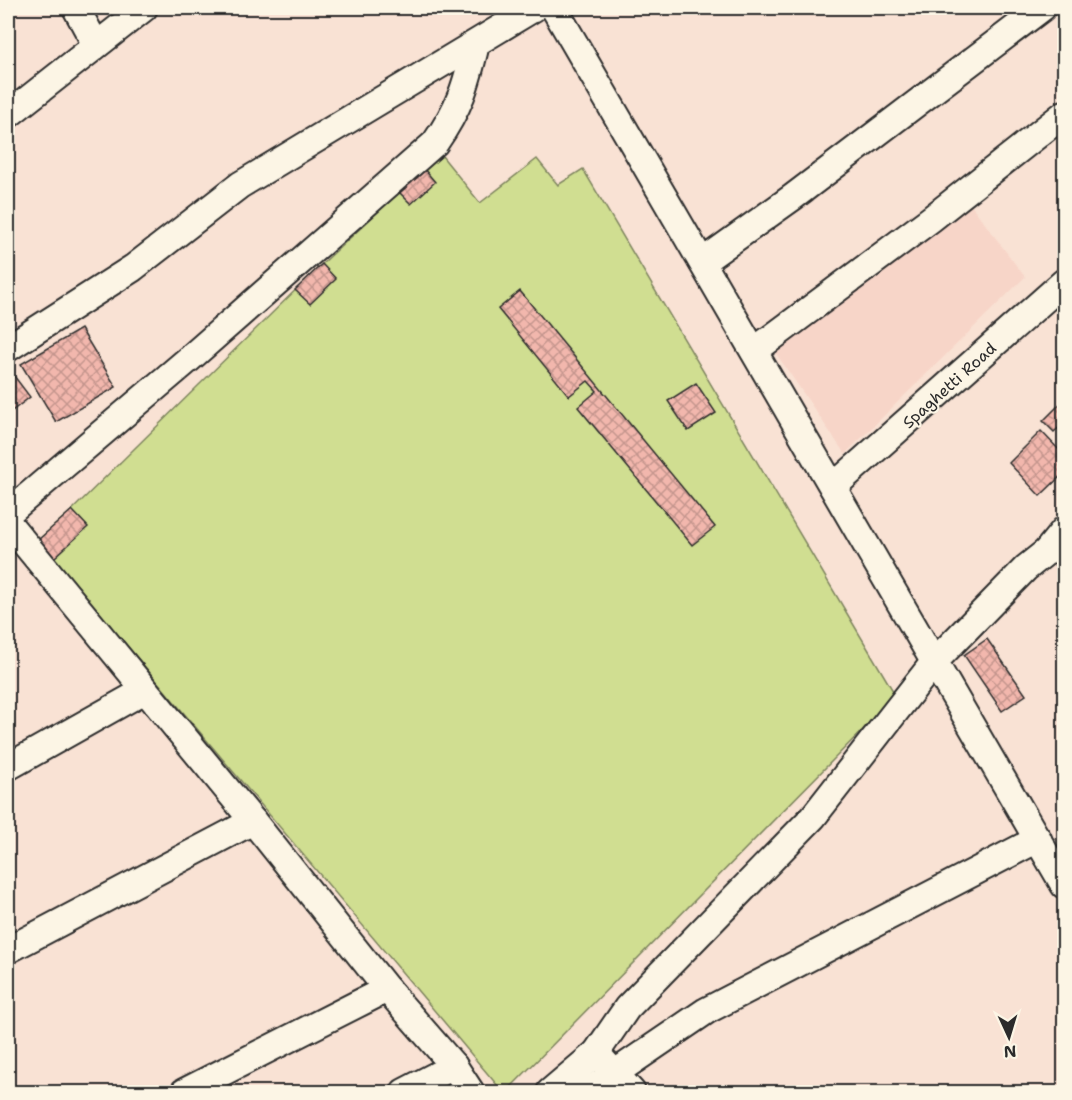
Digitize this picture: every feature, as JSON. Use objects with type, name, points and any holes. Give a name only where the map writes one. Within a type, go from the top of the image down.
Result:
[{"type":"street","points":[[76,8],[96,45]]},
{"type":"street","points":[[8,115],[144,8]]},
{"type":"street","points":[[8,348],[134,268],[240,185],[534,8]]},
{"type":"street","points":[[554,8],[1065,885]]},
{"type":"street","points":[[702,262],[830,170],[1042,8]]},
{"type":"street","points":[[8,513],[189,359],[435,143],[451,120],[464,93],[476,44]]},
{"type":"street","points":[[754,351],[931,219],[1065,114]]},
{"type":"street","name":"Spaghetti Road","points":[[833,487],[1065,282]]},
{"type":"street","points":[[8,522],[253,821],[387,989],[454,1066],[471,1092]]},
{"type":"street","points":[[550,1092],[596,1053],[627,1008],[813,817],[934,662],[1026,568],[1046,552],[1065,530]]},
{"type":"street","points":[[8,767],[145,690]]},
{"type":"street","points":[[8,950],[253,821]]},
{"type":"street","points":[[587,1092],[706,1011],[1038,839]]},
{"type":"street","points":[[184,1092],[387,989]]},
{"type":"street","points":[[596,1053],[632,1092]]},
{"type":"street","points":[[404,1092],[454,1066]]},
{"type":"shaded area","points":[[965,197],[1025,277],[845,454],[771,346]]},
{"type":"green space","points":[[442,156],[480,203],[537,159],[558,185],[583,169],[896,696],[506,1092],[503,1092],[38,540],[72,510],[322,264],[424,169]]},
{"type":"building","points":[[424,169],[435,182],[411,204],[399,192]]},
{"type":"building","points":[[322,264],[336,279],[310,304],[295,290]]},
{"type":"building","points":[[520,291],[715,527],[692,545],[578,407],[597,391],[588,381],[569,396],[498,309]]},
{"type":"building","points":[[81,329],[116,387],[56,422],[21,364]]},
{"type":"building","points":[[8,368],[30,397],[8,414]]},
{"type":"building","points":[[696,383],[716,413],[688,431],[668,401]]},
{"type":"building","points":[[1064,400],[1064,423],[1054,432],[1043,421]]},
{"type":"building","points":[[1041,431],[1064,455],[1064,473],[1040,496],[1009,463]]},
{"type":"building","points":[[72,510],[88,527],[54,558],[38,540]]},
{"type":"building","points":[[987,639],[1026,695],[1002,711],[964,655]]}]
